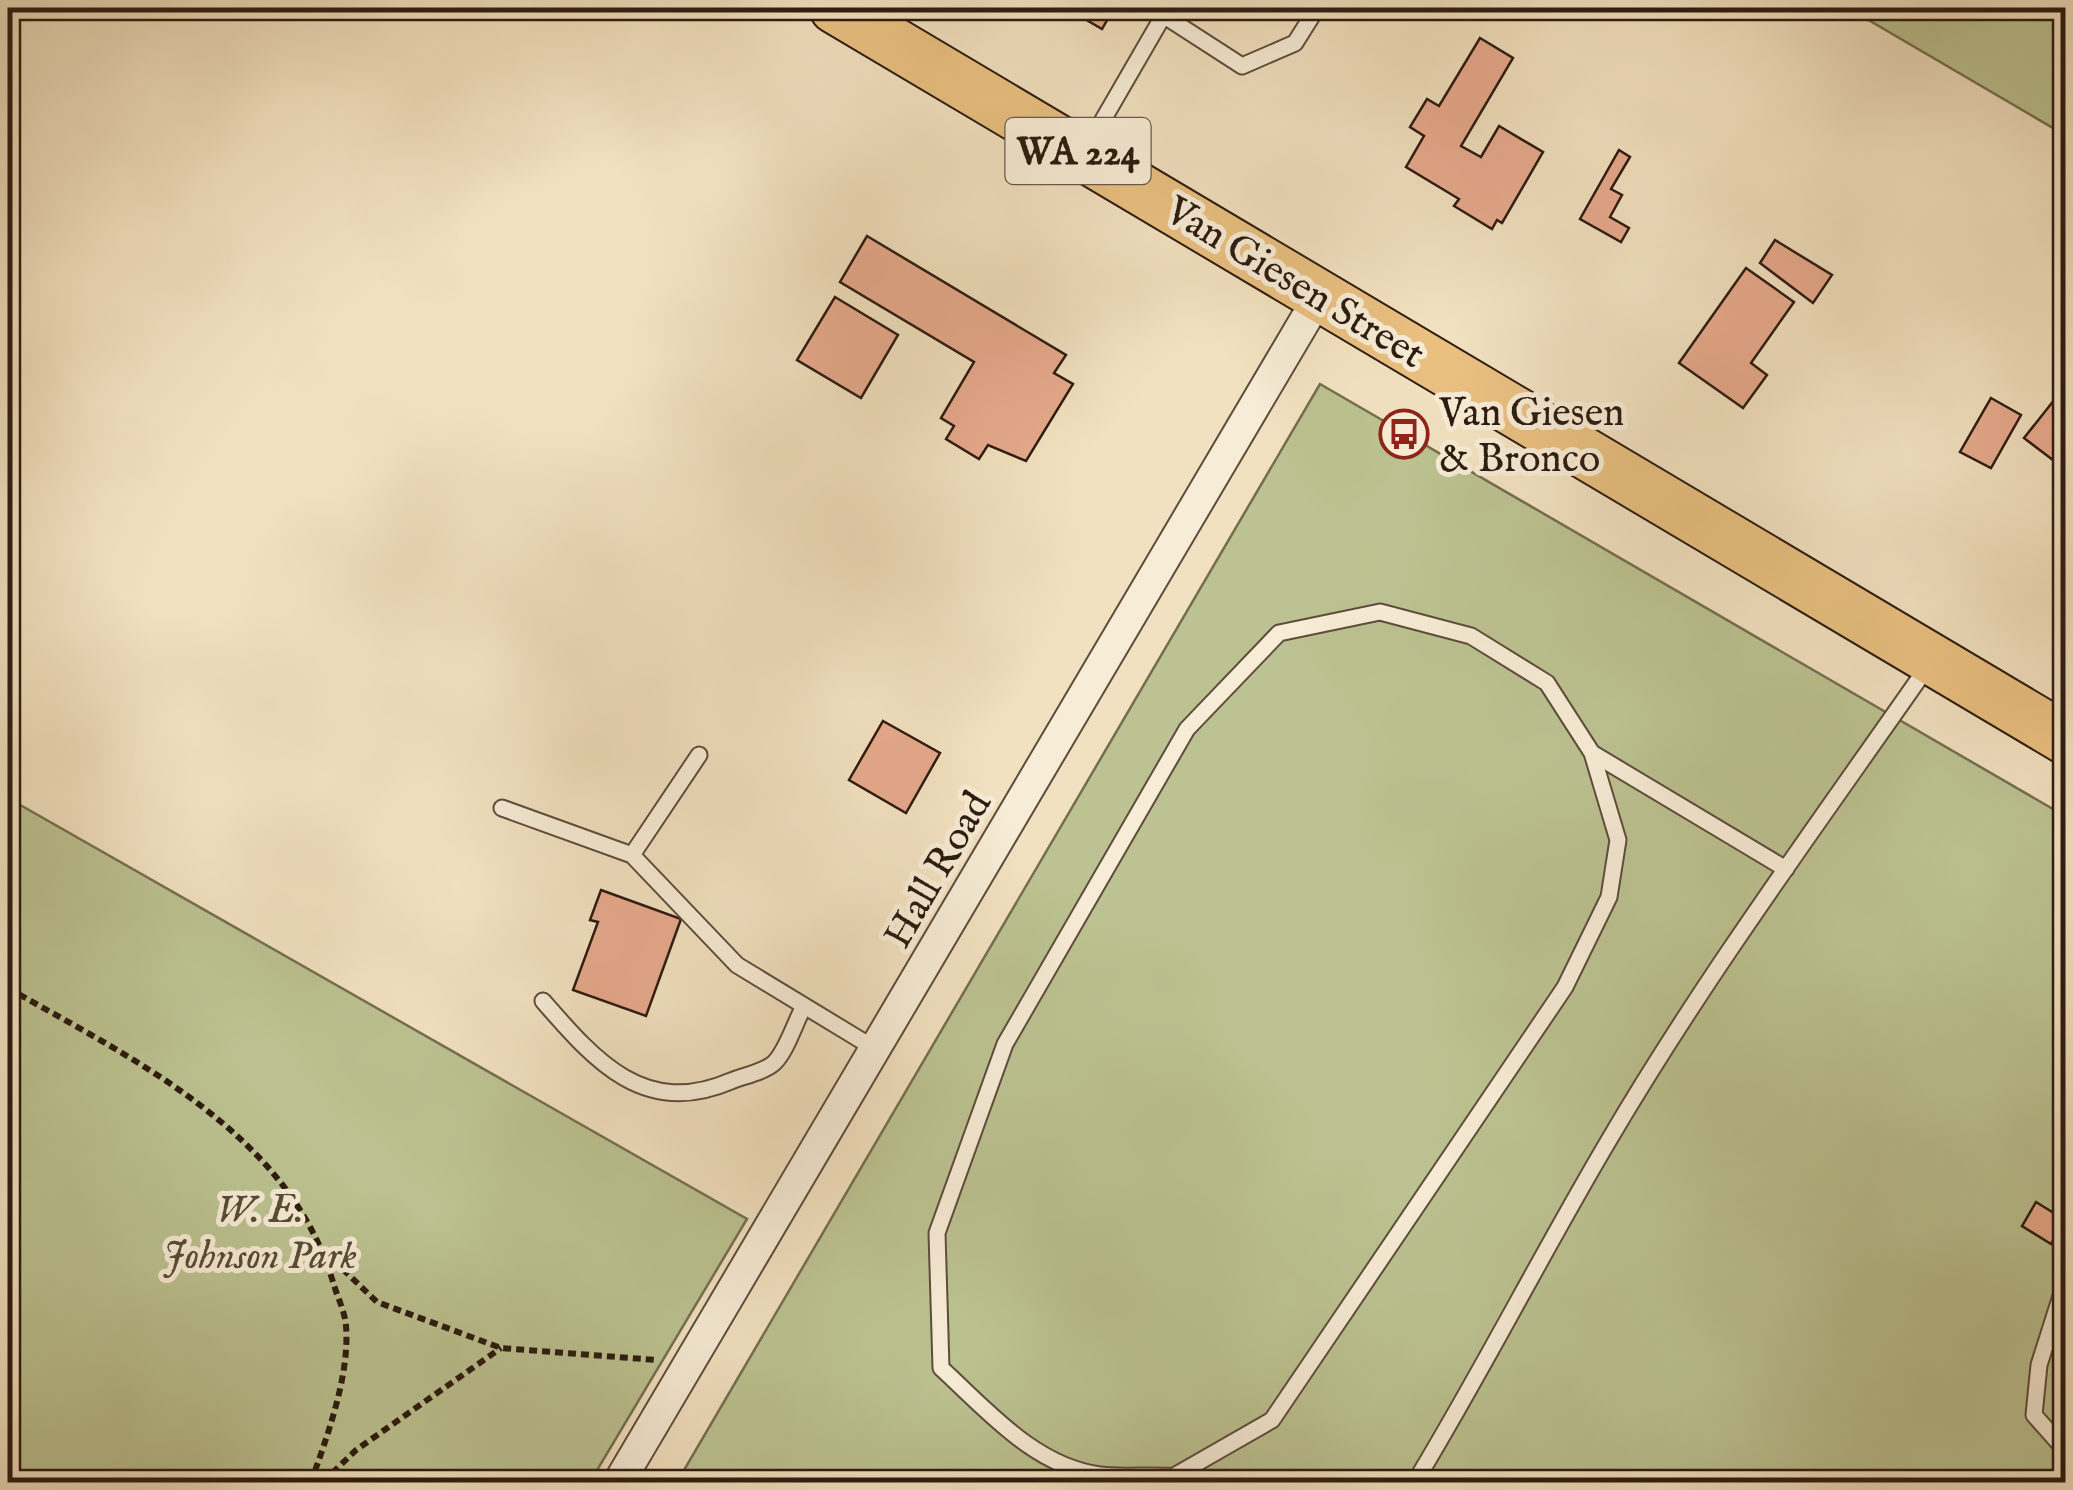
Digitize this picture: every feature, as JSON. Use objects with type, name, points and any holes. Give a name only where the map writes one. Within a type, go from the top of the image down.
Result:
[{"type":"main road","name":"Van Giesen Street","points":[[835,8],[2066,740]]},
{"type":"street","name":"Hall Road","points":[[619,1482],[1320,295]]},
{"type":"lane","points":[[1083,154],[1166,12],[1242,66],[1295,43],[1316,8]]},
{"type":"lane","points":[[1176,1475],[1272,1420],[1565,987],[1609,897],[1618,840],[1592,754],[1547,683],[1471,636],[1380,612],[1279,634],[1187,729],[1005,1044],[937,1234],[942,1368],[1026,1446],[1097,1475],[1176,1475],[1199,1482]]},
{"type":"lane","points":[[1415,1482],[1494,1351],[1610,1139],[1786,870],[1932,660]]},
{"type":"lane","points":[[1592,754],[1786,870]]},
{"type":"lane","points":[[632,855],[699,755]]},
{"type":"lane","points":[[502,808],[632,855],[737,965],[877,1050]]},
{"type":"lane","points":[[543,1001],[582,1046],[628,1080],[663,1095],[705,1092],[774,1063],[803,1008]]},
{"type":"lane","points":[[2066,1280],[2039,1365],[2034,1415],[2066,1451]]},
{"type":"path","points":[[8,988],[116,1050],[220,1118],[272,1169],[323,1250],[377,1302],[501,1348],[688,1364]]},
{"type":"path","points":[[312,1482],[335,1414],[346,1326],[323,1250]]},
{"type":"path","points":[[323,1482],[356,1450],[501,1348]]},
{"type":"green space","points":[[1848,8],[2065,8],[2065,135]]},
{"type":"green space","points":[[1320,384],[2065,816],[2065,1482],[677,1482]]},
{"type":"green space","name":"W. E. Johnson Park","points":[[8,798],[747,1219],[590,1482],[8,1482]]},
{"type":"building","points":[[1066,8],[1114,8],[1102,29]]},
{"type":"building","points":[[1480,38],[1513,58],[1461,146],[1481,157],[1499,126],[1543,152],[1502,223],[1497,220],[1492,229],[1454,206],[1459,199],[1406,167],[1424,136],[1410,127],[1427,99],[1439,106]]},
{"type":"building","points":[[1619,150],[1630,157],[1611,189],[1622,195],[1610,217],[1629,228],[1621,242],[1580,219]]},
{"type":"building","points":[[867,236],[1066,355],[1054,373],[1073,384],[1026,461],[988,445],[979,459],[946,439],[954,426],[941,418],[974,362],[840,282]]},
{"type":"building","points":[[1775,240],[1832,275],[1813,303],[1760,263]]},
{"type":"building","points":[[1746,268],[1794,302],[1751,363],[1767,375],[1743,408],[1679,363]]},
{"type":"building","points":[[835,297],[898,335],[861,398],[797,360]]},
{"type":"building","points":[[2066,385],[2066,470],[2024,438]]},
{"type":"building","points":[[1991,398],[2021,415],[1991,468],[1960,452]]},
{"type":"building","points":[[883,721],[940,753],[906,813],[849,780]]},
{"type":"building","points":[[601,890],[681,919],[646,1016],[573,990],[598,922],[590,920]]},
{"type":"building","points":[[2036,1202],[2065,1220],[2051,1244],[2022,1226]]},
{"type":"place","name":"Van Giesen & Bronco","points":[[1404,434]]}]
